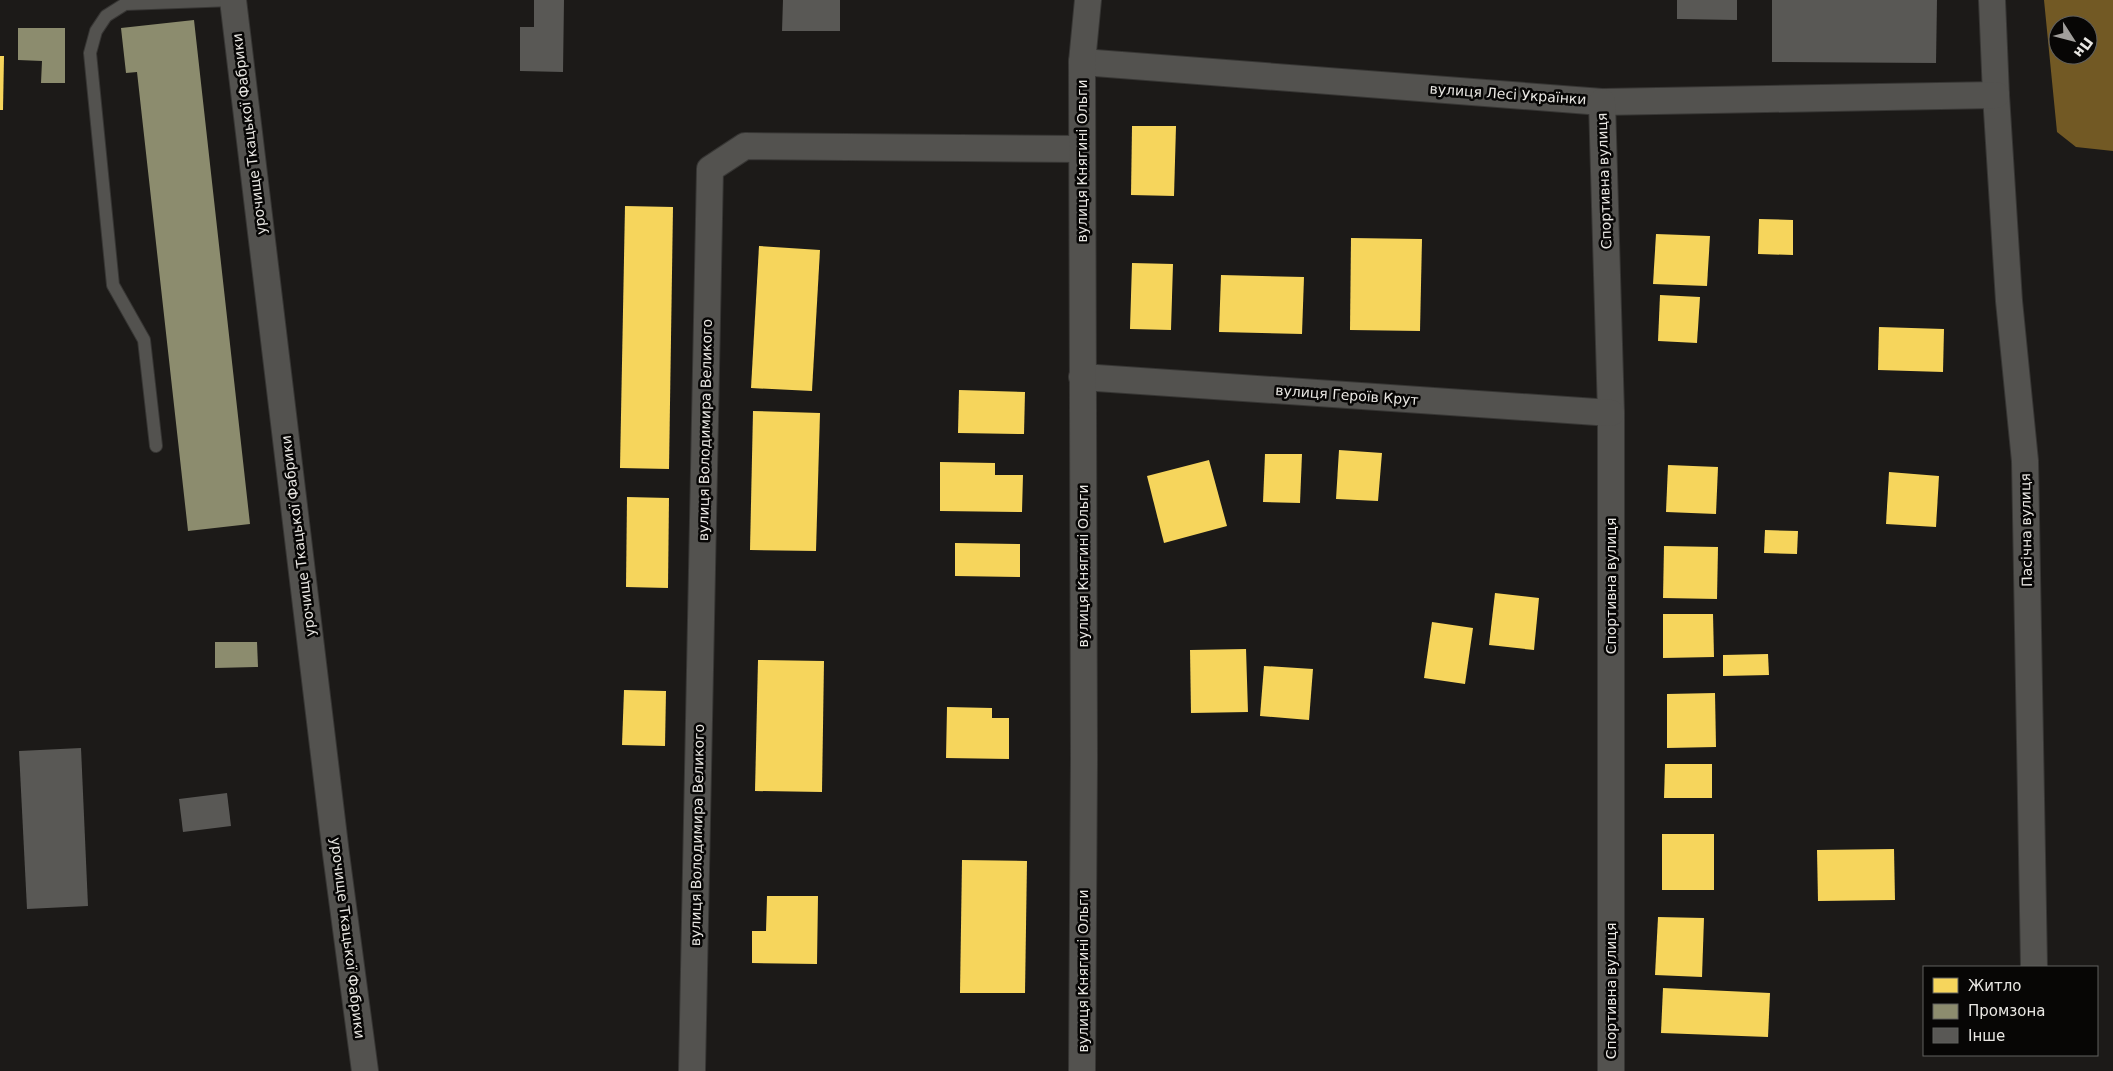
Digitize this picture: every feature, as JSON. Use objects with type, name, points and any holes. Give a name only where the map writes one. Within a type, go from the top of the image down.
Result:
[{"type":"street","name":"урочище Ткацької Фабрики","points":[[233,0],[334,834],[365,1071]]},
{"type":"street","name":"вулиця Княгині Ольги","points":[[1082,1071],[1084,769],[1082,62],[1088,0]]},
{"type":"street","name":"Пасічна вулиця","points":[[1992,0],[2009,301],[2025,461],[2034,966]]},
{"type":"street","name":"вулиця Лесі Українки","points":[[1082,62],[1602,102],[1996,94]]},
{"type":"street","name":"Спортивна вулиця","points":[[1602,102],[1611,413],[1611,1071]]},
{"type":"street","name":"вулиця Володимира Великого","points":[[692,1071],[710,169],[745,146],[1082,149]]},
{"type":"street","name":"вулиця Героїв Крут","points":[[1082,377],[1611,413]]},
{"type":"lane","points":[[156,446],[144,340],[114,285],[90,53],[96,31],[106,16],[125,4],[233,0]]},
{"type":"shaded area","points":[[2044,0],[2113,0],[2113,151],[2076,147],[2057,132],[2050,65],[2098,65],[2098,15],[2048,15],[2048,41]]},
{"type":"building: Житло","points":[[0,56],[4,56],[3,110],[0,110]]},
{"type":"building: Житло","points":[[1132,126],[1176,126],[1174,196],[1131,195]]},
{"type":"building: Житло","points":[[625,206],[673,207],[669,469],[620,468]]},
{"type":"building: Житло","points":[[1759,219],[1793,220],[1793,255],[1758,254]]},
{"type":"building: Житло","points":[[1656,234],[1710,236],[1707,286],[1653,284]]},
{"type":"building: Житло","points":[[1351,238],[1422,239],[1420,331],[1350,330]]},
{"type":"building: Житло","points":[[759,246],[820,250],[812,391],[751,388]]},
{"type":"building: Житло","points":[[1132,263],[1173,264],[1171,330],[1130,329]]},
{"type":"building: Житло","points":[[1221,275],[1304,277],[1302,334],[1219,332]]},
{"type":"building: Житло","points":[[1660,295],[1700,297],[1697,343],[1658,341]]},
{"type":"building: Житло","points":[[1879,327],[1944,329],[1943,372],[1878,370]]},
{"type":"building: Житло","points":[[959,390],[1025,392],[1024,434],[958,433]]},
{"type":"building: Житло","points":[[753,411],[820,413],[816,551],[750,550]]},
{"type":"building: Житло","points":[[1339,450],[1382,453],[1378,501],[1336,499]]},
{"type":"building: Житло","points":[[1265,454],[1302,454],[1300,503],[1263,502]]},
{"type":"building: Житло","points":[[1209,460],[1227,526],[1164,543],[1147,476]]},
{"type":"building: Житло","points":[[940,462],[995,463],[995,475],[1023,475],[1022,512],[940,511]]},
{"type":"building: Житло","points":[[1668,465],[1718,467],[1716,514],[1666,512]]},
{"type":"building: Житло","points":[[1889,472],[1939,476],[1936,527],[1886,524]]},
{"type":"building: Житло","points":[[627,497],[669,498],[668,588],[626,587]]},
{"type":"building: Житло","points":[[1765,530],[1798,531],[1797,554],[1764,553]]},
{"type":"building: Житло","points":[[955,543],[1020,544],[1020,577],[955,576]]},
{"type":"building: Житло","points":[[1664,546],[1718,547],[1717,599],[1663,598]]},
{"type":"building: Житло","points":[[1495,593],[1539,598],[1534,650],[1489,645]]},
{"type":"building: Житло","points":[[1663,614],[1713,614],[1714,657],[1663,658]]},
{"type":"building: Житло","points":[[1432,622],[1473,628],[1465,684],[1424,678]]},
{"type":"building: Житло","points":[[1246,649],[1248,712],[1191,713],[1190,650]]},
{"type":"building: Житло","points":[[1768,654],[1769,675],[1723,676],[1723,655]]},
{"type":"building: Житло","points":[[758,660],[824,661],[822,792],[755,791]]},
{"type":"building: Житло","points":[[1264,666],[1313,669],[1309,720],[1260,716]]},
{"type":"building: Житло","points":[[624,690],[666,691],[665,746],[622,745]]},
{"type":"building: Житло","points":[[1715,693],[1716,747],[1667,748],[1667,694]]},
{"type":"building: Житло","points":[[947,707],[992,708],[992,718],[1009,718],[1009,759],[946,758]]},
{"type":"building: Житло","points":[[1665,764],[1712,764],[1712,798],[1664,798]]},
{"type":"building: Житло","points":[[1662,834],[1714,834],[1714,890],[1662,890]]},
{"type":"building: Житло","points":[[1894,849],[1895,900],[1818,901],[1817,850]]},
{"type":"building: Житло","points":[[962,860],[1027,861],[1025,993],[960,993]]},
{"type":"building: Житло","points":[[767,896],[818,896],[817,964],[752,963],[752,931],[766,931]]},
{"type":"building: Житло","points":[[1658,917],[1704,918],[1702,977],[1655,975]]},
{"type":"building: Житло","points":[[1663,988],[1770,993],[1768,1037],[1661,1033]]},
{"type":"building: Промзона","points":[[194,20],[250,524],[188,531],[137,72],[126,73],[121,28]]},
{"type":"building: Промзона","points":[[18,28],[65,28],[65,83],[41,83],[42,61],[18,60]]},
{"type":"building: Промзона","points":[[215,642],[257,642],[258,667],[215,668]]},
{"type":"building: Інше","points":[[534,0],[564,0],[563,72],[520,71],[520,27],[534,27]]},
{"type":"building: Інше","points":[[783,0],[840,0],[840,31],[782,31]]},
{"type":"building: Інше","points":[[1677,0],[1737,0],[1737,20],[1677,19]]},
{"type":"building: Інше","points":[[1772,0],[1937,0],[1936,63],[1772,62]]},
{"type":"building: Інше","points":[[81,748],[88,906],[27,909],[19,751]]},
{"type":"building: Інше","points":[[227,793],[231,826],[183,832],[179,799]]}]
